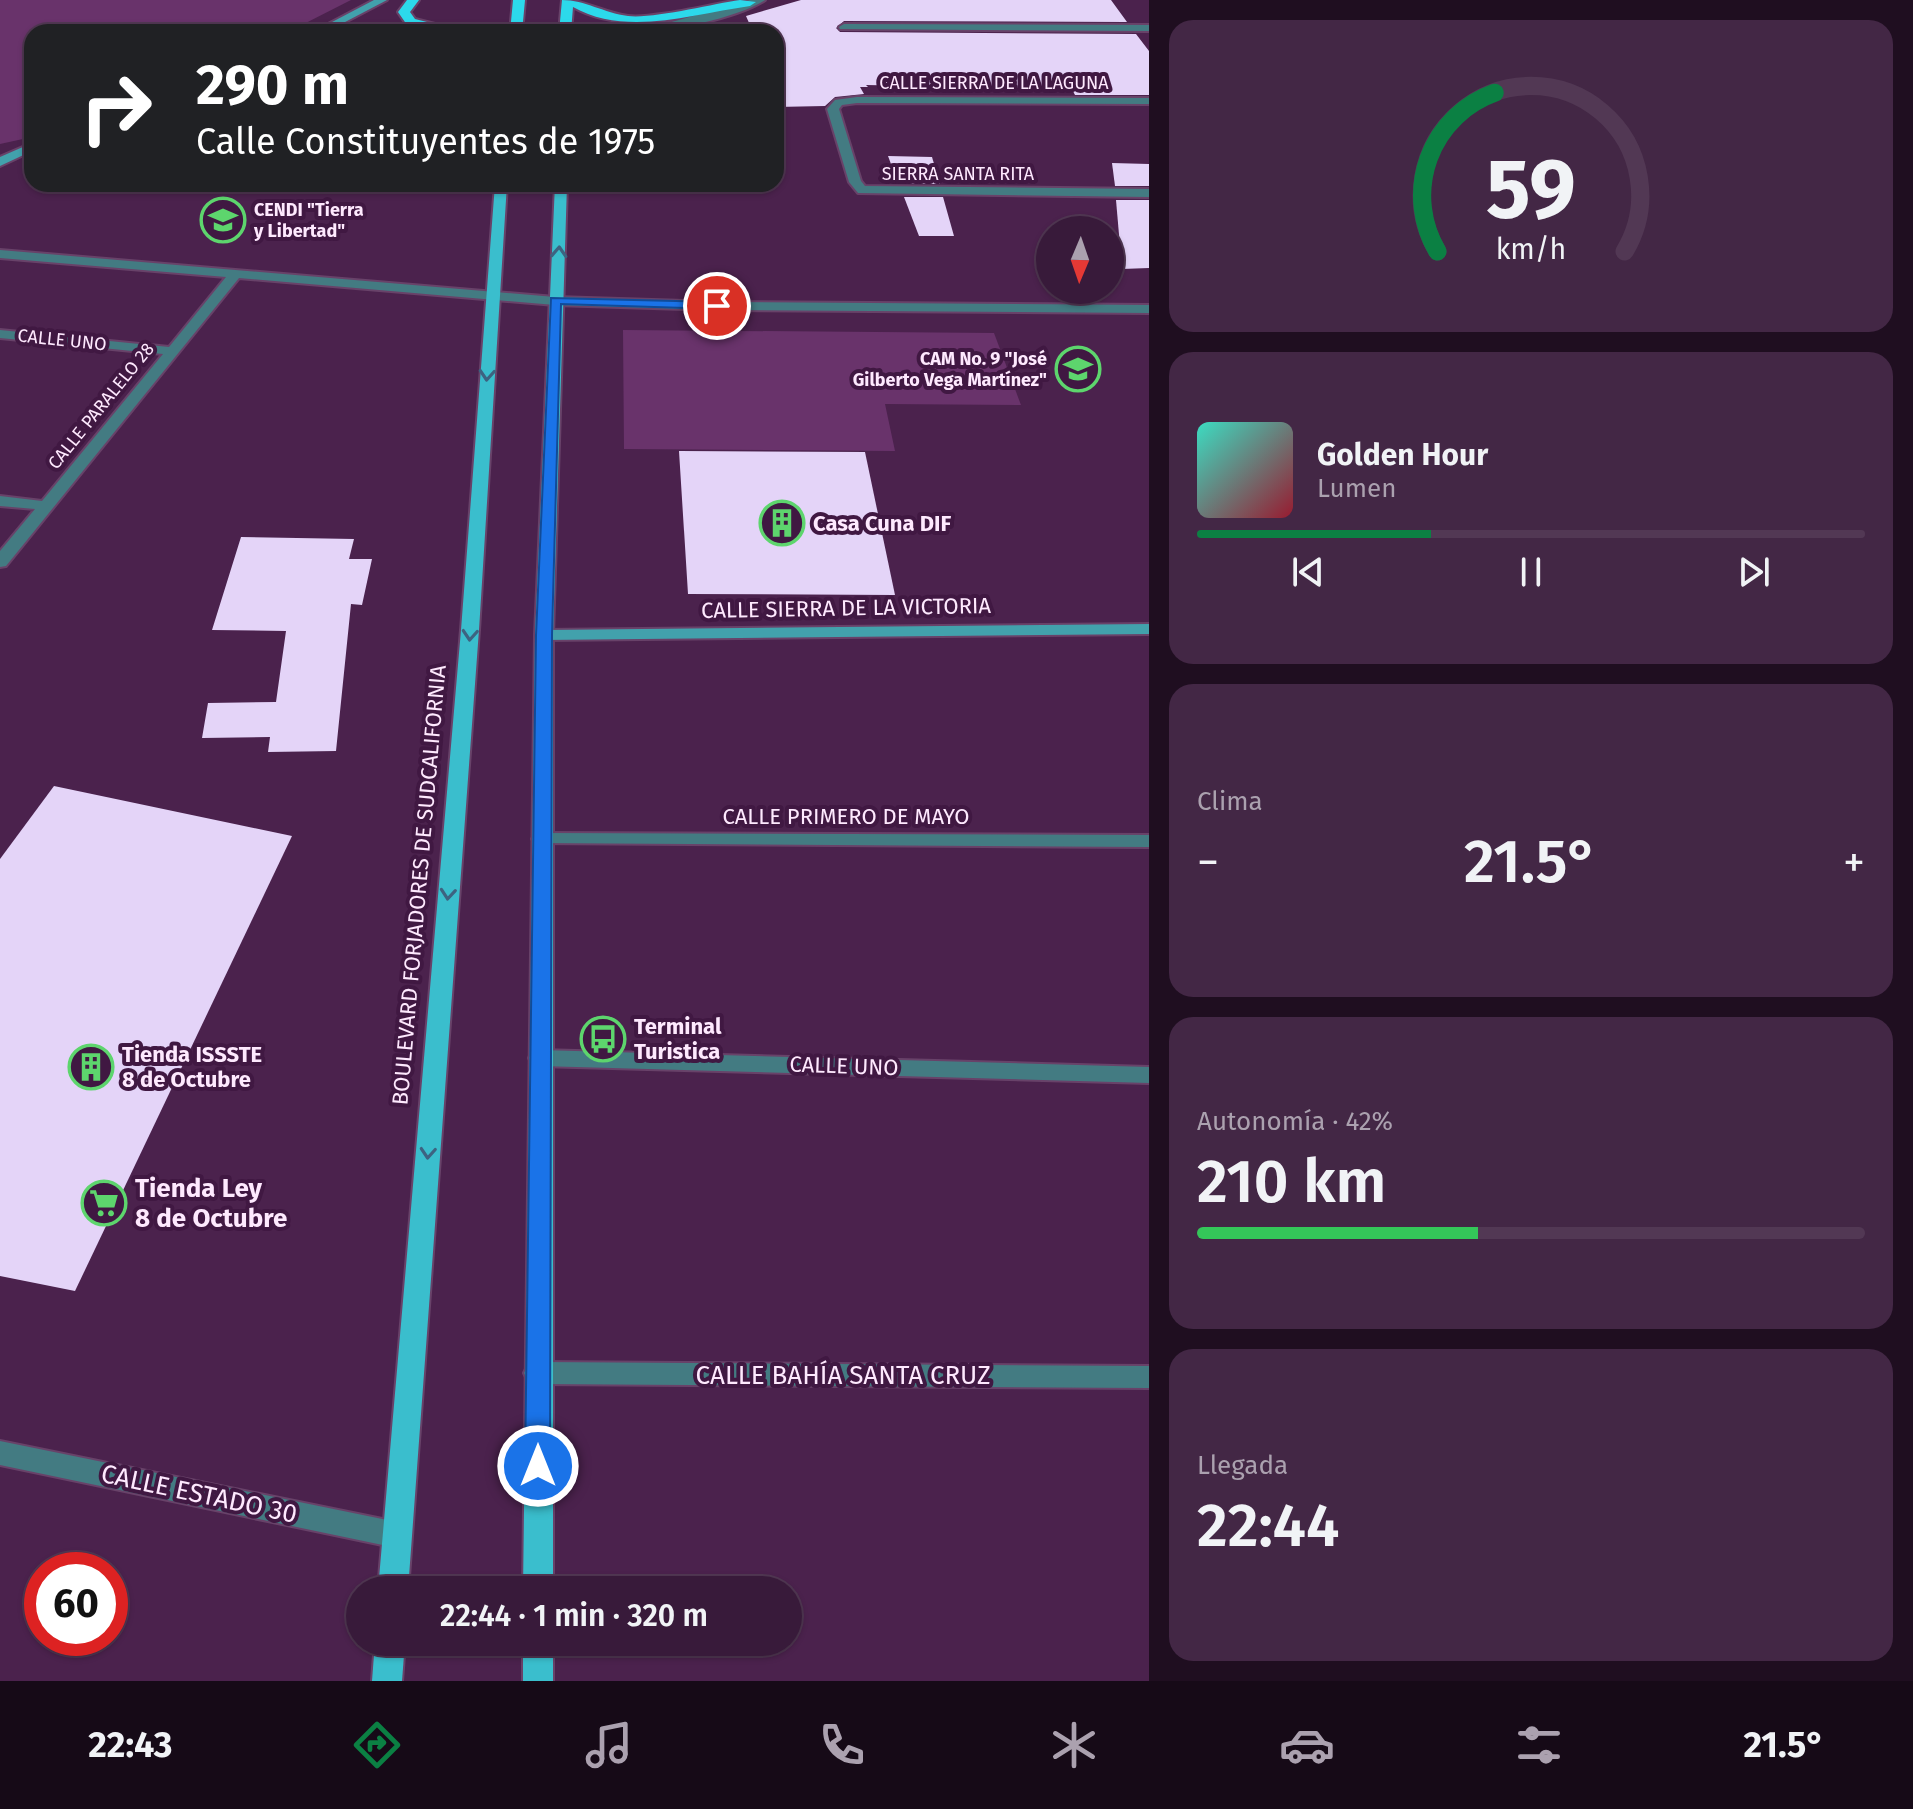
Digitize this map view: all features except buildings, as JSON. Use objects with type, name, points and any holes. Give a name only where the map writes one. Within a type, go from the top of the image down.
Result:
[{"type":"highway","points":[[413,0],[404,12],[411,22],[421,24]]},
{"type":"highway","points":[[517,24],[519,0]]},
{"type":"highway","points":[[566,24],[569,0],[593,13],[632,20],[755,1]]},
{"type":"main road","name":"BOULEVARD FORJADORES DE SUDCALIFORNIA","points":[[394,1576],[470,630],[500,192]]},
{"type":"main road","points":[[538,1576],[544,635],[561,192]]},
{"type":"main road","points":[[387,1681],[389,1656]]},
{"type":"main road","points":[[538,1656],[538,1681]]},
{"type":"street","points":[[334,24],[382,0]]},
{"type":"street","points":[[682,24],[755,1]]},
{"type":"street","points":[[844,27],[1149,28]]},
{"type":"street","name":"CALLE SIERRA DE LA LAGUNA","points":[[839,102],[1149,101]]},
{"type":"street","name":"SIERRA SANTA RITA","points":[[839,102],[833,109],[855,182],[862,190],[1149,193]]},
{"type":"street","points":[[0,154],[24,148]]},
{"type":"street","points":[[0,162],[24,150]]},
{"type":"street","points":[[0,254],[555,301],[717,306],[1149,309]]},
{"type":"street","name":"CALLE PARALELO 28","points":[[0,562],[235,275]]},
{"type":"street","name":"CALLE UNO","points":[[0,334],[171,351]]},
{"type":"street","points":[[0,501],[47,506]]},
{"type":"street","name":"CALLE SIERRA DE LA VICTORIA","points":[[544,635],[1149,629]]},
{"type":"street","name":"CALLE PRIMERO DE MAYO","points":[[542,839],[1149,841]]},
{"type":"street","name":"CALLE UNO","points":[[540,1058],[1149,1075]]},
{"type":"street","name":"CALLE BAHÍA SANTA CRUZ","points":[[537,1373],[1149,1377]]},
{"type":"street","name":"CALLE ESTADO 30","points":[[0,1453],[397,1535]]},
{"type":"shaded area","points":[[0,0],[351,0],[304,24],[24,24],[24,139],[0,144]]},
{"type":"shaded area","points":[[623,330],[994,333],[1021,405],[885,404],[895,451],[624,449]]},
{"type":"place","name":"CENDI \"Tierra y Libertad\"","points":[[223,220]]},
{"type":"place","name":"CAM No. 9 \"José Gilberto Vega Martínez\"","points":[[1078,369]]},
{"type":"place","name":"Casa Cuna DIF","points":[[782,523]]},
{"type":"place","name":"Terminal Turistica","points":[[603,1039]]},
{"type":"place","name":"Tienda ISSSTE 8 de Octubre","points":[[91,1067]]},
{"type":"place","name":"Tienda Ley 8 de Octubre","points":[[104,1203]]},
{"type":"route","points":[[538,1466],[544,635],[555,301],[717,306]]}]
